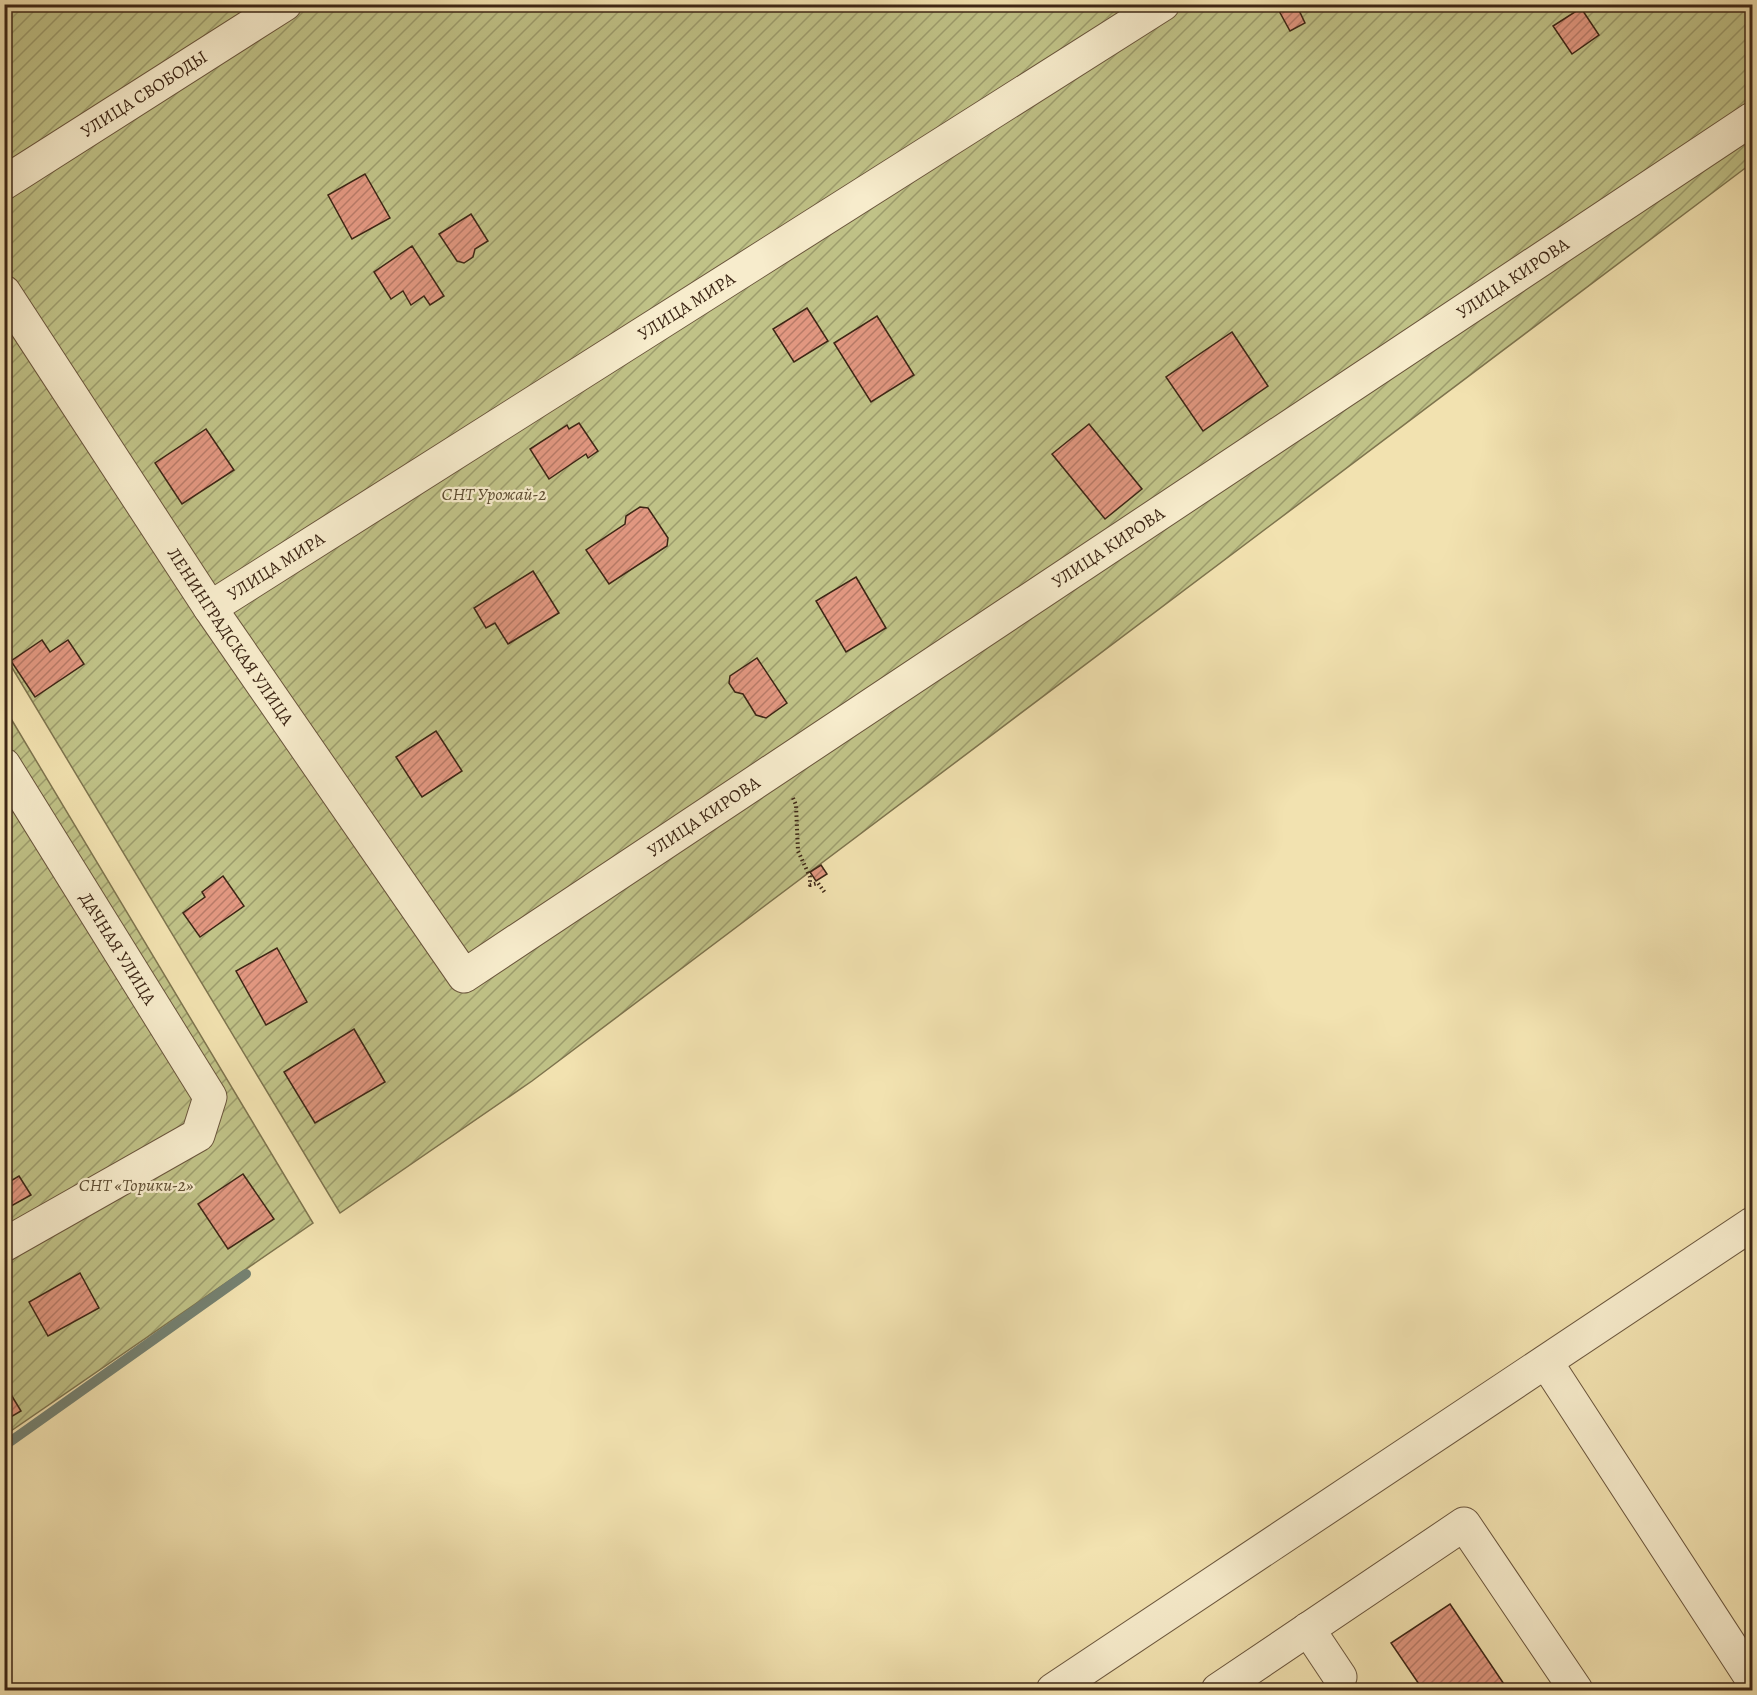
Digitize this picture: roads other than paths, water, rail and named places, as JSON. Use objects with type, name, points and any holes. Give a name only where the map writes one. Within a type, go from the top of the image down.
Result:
[{"type":"street","name":"УЛИЦА СВОБОДЫ","points":[[4,183],[285,4]]},
{"type":"street","name":"УЛИЦА МИРА","points":[[210,608],[1163,4]]},
{"type":"street","name":"УЛИЦА КИРОВА","points":[[464,976],[1752,119]]},
{"type":"street","name":"ЛЕНИНГРАДСКАЯ УЛИЦА","points":[[4,292],[210,608],[464,976]]},
{"type":"street","name":"ДАЧНАЯ УЛИЦА","points":[[4,765],[210,1097],[198,1135],[4,1245]]},
{"type":"street","points":[[1053,1690],[1752,1224]]},
{"type":"street","points":[[1546,1362],[1752,1678]]},
{"type":"street","points":[[1218,1690],[1464,1524],[1576,1690]]},
{"type":"street","points":[[1308,1629],[1340,1677]]},
{"type":"waterway","points":[[4,1446],[246,1274]]},
{"type":"park label","name":"СНТ Урожай-2","points":[[494,494]]},
{"type":"park label","name":"СНТ «Торики-2»","points":[[136,1185]]}]
